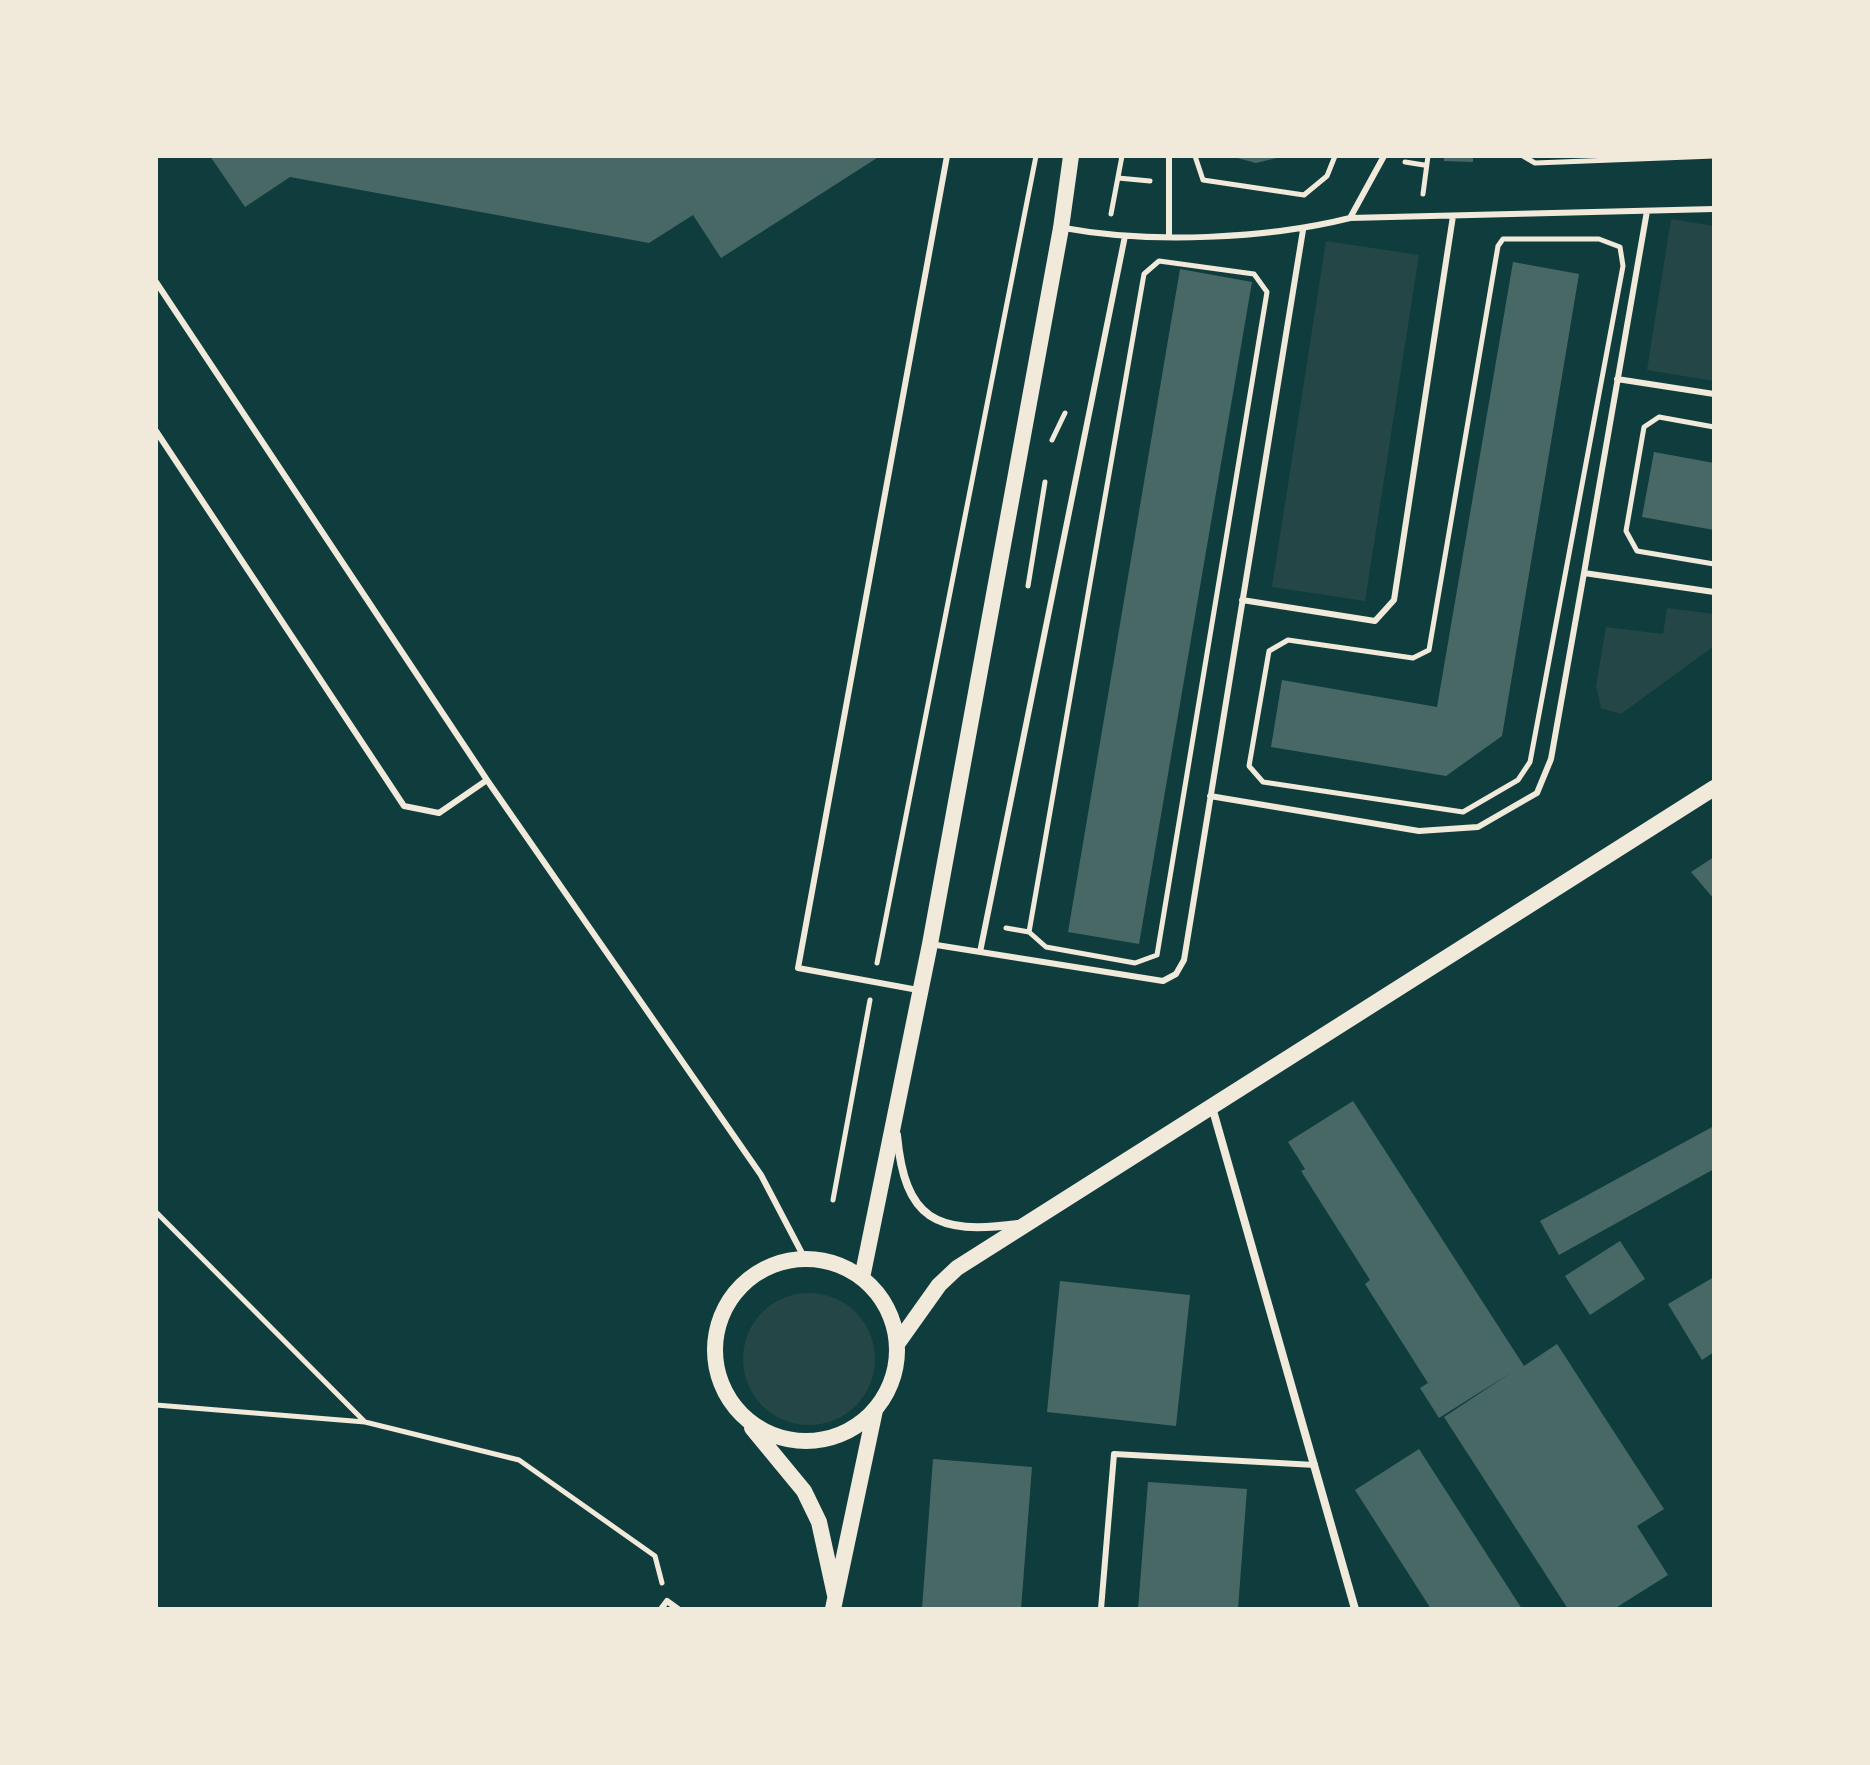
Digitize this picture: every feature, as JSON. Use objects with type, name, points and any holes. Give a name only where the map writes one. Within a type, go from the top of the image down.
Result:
[{"type":"main road","points":[[862,1278],[930,944],[1061,228],[1071,156]]},
{"type":"main road","points":[[897,1344],[939,1285],[957,1268],[1714,788]]},
{"type":"main road","points":[[743,1416],[768,1433],[796,1441],[826,1439],[853,1429],[875,1410],[888,1390],[896,1368],[897,1344],[886,1308],[862,1278],[836,1264],[805,1259],[776,1265],[752,1277],[733,1295],[721,1319],[715,1345],[717,1371],[727,1395],[743,1416],[804,1491],[819,1522],[834,1602]]},
{"type":"main road","points":[[834,1602],[875,1410]]},
{"type":"street","points":[[1211,1106],[1355,1609]]},
{"type":"street","points":[[894,1110],[900,1165],[910,1198],[932,1218],[974,1230],[1024,1223]]},
{"type":"lane","points":[[920,991],[798,968],[947,156]]},
{"type":"lane","points":[[1169,156],[1169,237]]},
{"type":"lane","points":[[1350,218],[1384,156]]},
{"type":"lane","points":[[1061,228],[1125,236],[1169,237],[1303,230],[1350,218],[1714,209]]},
{"type":"lane","points":[[1210,796],[1419,831],[1478,827],[1537,793],[1551,759],[1647,211]]},
{"type":"lane","points":[[1242,600],[1375,621],[1394,600],[1453,216]]},
{"type":"lane","points":[[930,944],[1163,981],[1176,974],[1184,960],[1303,230]]},
{"type":"lane","points":[[980,952],[1125,236]]},
{"type":"lane","points":[[156,282],[487,780],[761,1175],[805,1259]]},
{"type":"lane","points":[[1617,379],[1714,394]]},
{"type":"lane","points":[[156,431],[404,806],[439,813],[487,780]]},
{"type":"lane","points":[[1584,573],[1714,592]]},
{"type":"lane","points":[[1101,1609],[1114,1454],[1315,1465]]},
{"type":"lane","points":[[661,1609],[667,1601],[678,1609]]},
{"type":"path","points":[[833,1200],[1036,156]]},
{"type":"path","points":[[1195,156],[1203,180],[1304,195],[1327,176],[1335,156]]},
{"type":"path","points":[[1423,216],[1424,165],[1428,156]]},
{"type":"path","points":[[1523,156],[1535,163],[1714,156]]},
{"type":"path","points":[[1503,239],[1599,239],[1620,247],[1623,266],[1530,762],[1518,780],[1463,812],[1263,782],[1249,766],[1269,651],[1288,640],[1413,658],[1429,650],[1498,246],[1503,239]]},
{"type":"path","points":[[1159,261],[1254,274],[1267,292],[1157,955],[1135,963],[1046,947],[1029,932],[1144,274],[1159,261]]},
{"type":"path","points":[[1714,427],[1659,417],[1644,427],[1626,531],[1637,551],[1714,564]]},
{"type":"path","points":[[156,1212],[365,1422]]},
{"type":"path","points":[[156,1405],[365,1422],[519,1460],[655,1556],[667,1601]]},
{"type":"shaded area","points":[[1671,219],[1714,226],[1714,381],[1647,370]]},
{"type":"shaded area","points":[[1326,241],[1419,255],[1365,601],[1272,587]]},
{"type":"shaded area","points":[[1667,608],[1714,614],[1714,646],[1621,714],[1601,708],[1596,686],[1606,627],[1663,634]]},
{"type":"shaded area","points":[[809,1293],[834,1298],[856,1312],[870,1334],[875,1359],[870,1384],[856,1406],[834,1420],[809,1425],[784,1420],[762,1406],[748,1384],[743,1359],[748,1334],[762,1312],[784,1298]]},
{"type":"building","points":[[210,156],[880,156],[721,258],[693,215],[649,243],[290,177],[245,207]]},
{"type":"building","points":[[1230,156],[1285,156],[1256,163]]},
{"type":"building","points":[[1444,156],[1473,156],[1473,162],[1444,161]]},
{"type":"building","points":[[1513,262],[1579,274],[1502,736],[1446,776],[1271,747],[1282,680],[1437,707]]},
{"type":"building","points":[[1180,269],[1252,282],[1139,944],[1068,932]]},
{"type":"building","points":[[1654,452],[1714,463],[1714,530],[1642,517]]},
{"type":"building","points":[[1714,857],[1714,899],[1691,872]]},
{"type":"building","points":[[1353,1101],[1524,1366],[1557,1344],[1664,1509],[1637,1526],[1668,1575],[1614,1609],[1568,1609],[1444,1417],[1512,1372],[1439,1418],[1420,1388],[1428,1383],[1365,1284],[1370,1280],[1301,1171],[1305,1169],[1288,1142]]},
{"type":"building","points":[[1714,1126],[1714,1169],[1559,1255],[1540,1221]]},
{"type":"building","points":[[1620,1241],[1645,1279],[1590,1315],[1565,1276]]},
{"type":"building","points":[[1714,1277],[1714,1352],[1702,1360],[1668,1304]]},
{"type":"building","points":[[1060,1281],[1190,1295],[1176,1426],[1047,1412]]},
{"type":"building","points":[[1419,1449],[1522,1609],[1431,1609],[1355,1490]]},
{"type":"building","points":[[933,1459],[1032,1467],[1021,1609],[922,1609]]},
{"type":"building","points":[[1148,1482],[1247,1489],[1238,1609],[1138,1609]]}]
